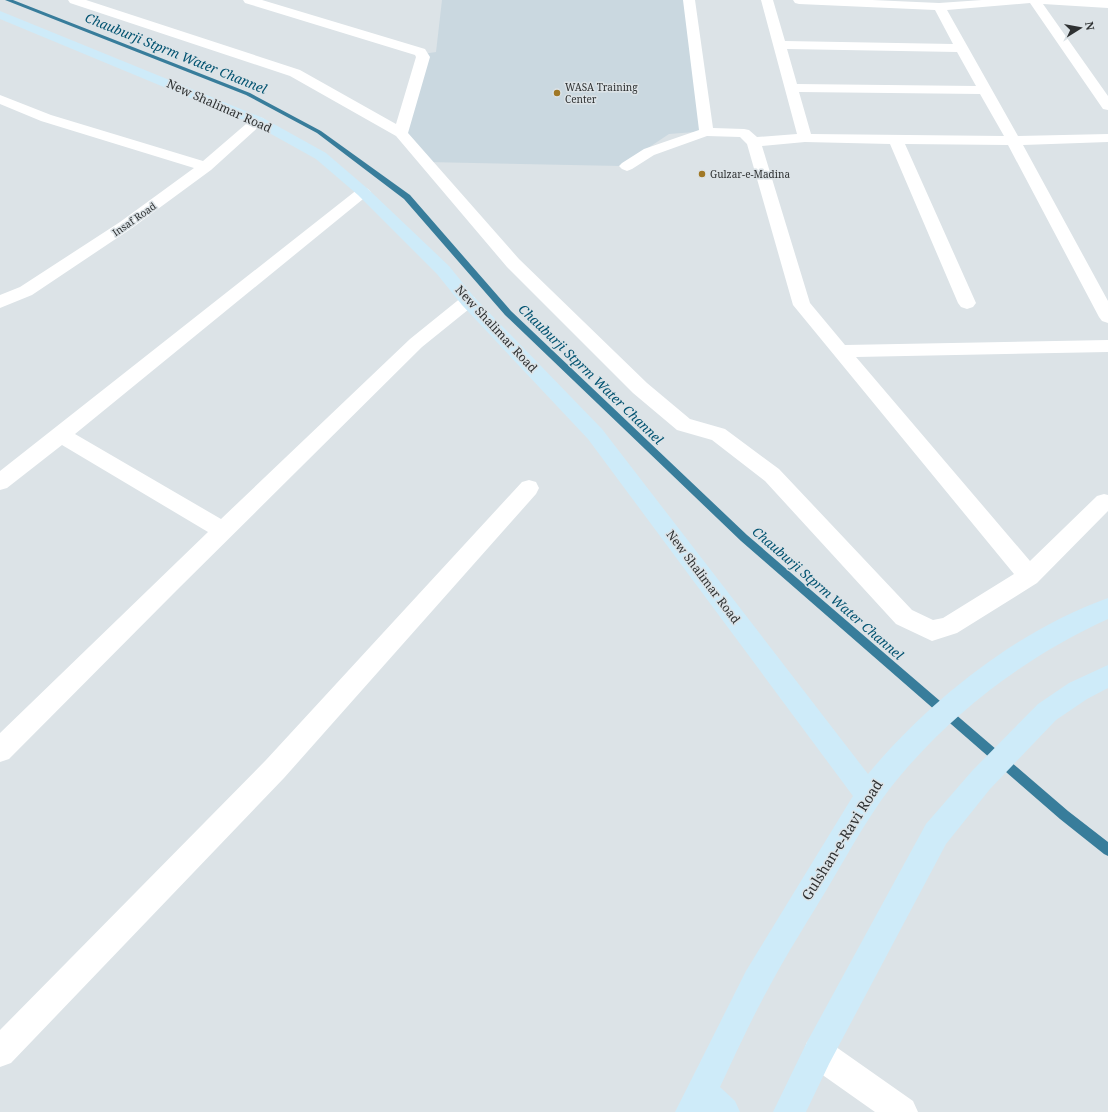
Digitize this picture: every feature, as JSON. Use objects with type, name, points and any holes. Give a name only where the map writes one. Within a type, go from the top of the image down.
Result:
[{"type":"street","points":[[74,0],[295,73],[401,133],[514,263],[640,388],[684,425],[718,434],[772,476],[904,617],[932,631],[949,626],[1029,576],[1107,500]]},
{"type":"street","points":[[249,0],[423,54],[401,133]]},
{"type":"street","points":[[689,0],[706,132]]},
{"type":"street","points":[[767,0],[804,138]]},
{"type":"street","points":[[799,0],[881,2],[939,7],[1028,0]]},
{"type":"street","points":[[1034,0],[1108,106]]},
{"type":"street","points":[[1042,0],[1108,4]]},
{"type":"street","points":[[939,7],[1014,141],[1108,317]]},
{"type":"street","name":"New Shalimar Road","points":[[0,15],[258,122],[321,156],[363,192],[443,270],[468,301],[595,434],[868,795]]},
{"type":"street","points":[[779,45],[961,48]]},
{"type":"street","points":[[791,88],[985,90]]},
{"type":"street","points":[[0,99],[46,118],[206,167]]},
{"type":"street","name":"Insaf Road","points":[[0,302],[26,290],[126,225],[206,167],[258,122]]},
{"type":"street","points":[[627,166],[649,152],[706,132],[744,133],[754,142],[802,305],[1029,576]]},
{"type":"street","points":[[754,142],[804,138],[1014,141],[1108,138]]},
{"type":"street","points":[[896,140],[967,303]]},
{"type":"street","points":[[0,482],[363,192]]},
{"type":"street","points":[[0,750],[222,530],[416,343],[468,301]]},
{"type":"street","points":[[840,351],[1108,346]]},
{"type":"street","points":[[62,434],[74,444],[222,530]]},
{"type":"street","points":[[0,1052],[275,769],[529,488]]},
{"type":"street","name":"Gulshan-e-Ravi Road","points":[[696,1102],[756,981],[868,795],[885,773],[921,734],[978,685],[1008,663],[1084,618],[1108,608]]},
{"type":"street","points":[[789,1112],[818,1053],[936,834],[982,780],[1053,707],[1078,691],[1108,676]]},
{"type":"street","points":[[818,1053],[902,1112]]},
{"type":"street","points":[[696,1102],[724,1112]]},
{"type":"shaded area","name":"WASA Training Center","points":[[442,0],[689,0],[708,131],[669,134],[621,166],[426,162],[401,133],[423,54],[436,52]]},
{"type":"waterway","name":"Chauburji Stprm Water Channel","points":[[8,0],[248,94],[319,132],[407,197],[508,313],[744,538],[1064,815],[1108,850]]},
{"type":"place","name":"WASA Training Center","points":[[557,93]]},
{"type":"place","name":"Gulzar-e-Madina","points":[[702,174]]}]
